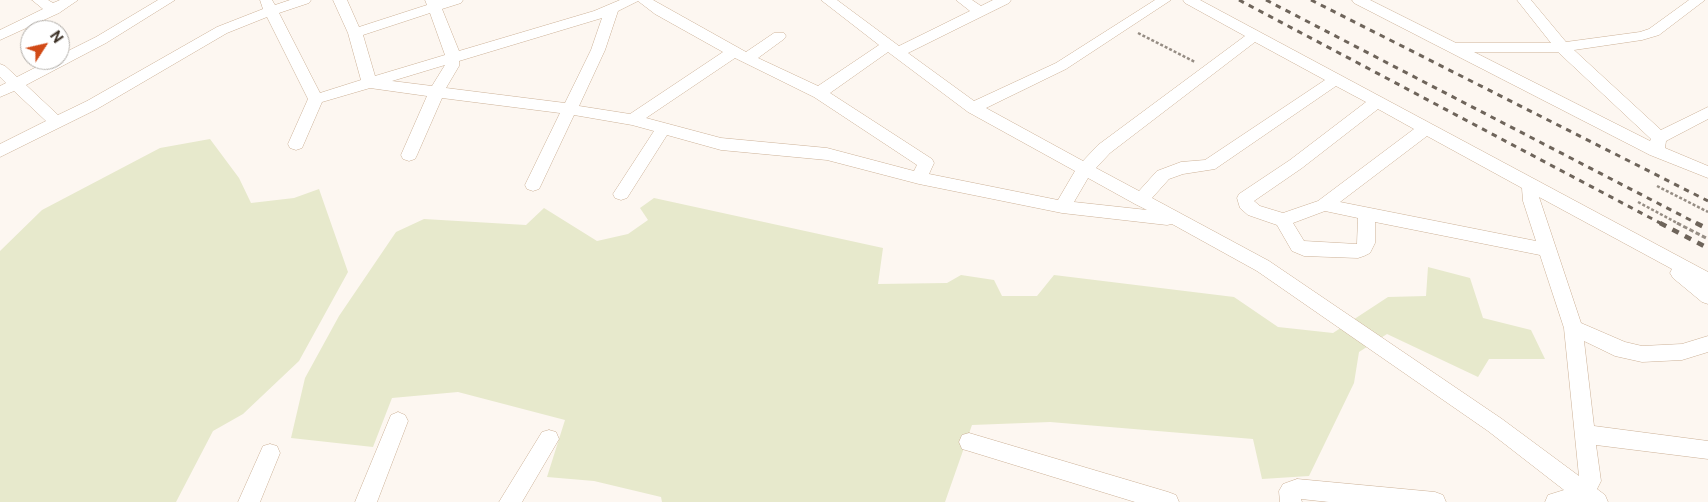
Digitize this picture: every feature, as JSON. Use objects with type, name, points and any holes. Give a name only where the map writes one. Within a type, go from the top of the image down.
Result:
[{"type":"street","points":[[39,0],[54,10]]},
{"type":"street","points":[[0,36],[71,0]]},
{"type":"street","points":[[0,92],[101,40],[168,0]]},
{"type":"street","points":[[0,151],[57,123],[269,5],[304,0]]},
{"type":"street","points":[[340,0],[355,32],[369,83]]},
{"type":"street","points":[[355,32],[434,3],[456,0]]},
{"type":"street","points":[[296,144],[316,99],[612,9],[632,0]]},
{"type":"street","points":[[644,0],[660,12],[741,55],[819,93],[924,161],[926,166],[919,178]]},
{"type":"street","points":[[828,0],[973,108],[1263,266],[1495,425],[1591,498]]},
{"type":"street","points":[[963,0],[979,11]]},
{"type":"street","points":[[819,93],[894,49],[1004,0]]},
{"type":"street","points":[[973,108],[1061,66],[1164,0]]},
{"type":"street","points":[[1190,0],[1708,280]]},
{"type":"street","points":[[1359,0],[1452,48],[1657,145],[1708,172]]},
{"type":"street","points":[[1524,0],[1562,47],[1657,145]]},
{"type":"street","points":[[1452,48],[1562,47],[1642,36],[1654,32],[1698,0]]},
{"type":"street","points":[[410,155],[438,91],[452,66],[453,58],[434,3]]},
{"type":"street","points":[[269,5],[316,99]]},
{"type":"street","points":[[533,184],[598,50],[612,9]]},
{"type":"street","points":[[1062,207],[1085,169],[1104,149],[1256,34]]},
{"type":"street","points":[[632,120],[741,55],[779,36]]},
{"type":"street","points":[[0,69],[57,123]]},
{"type":"street","points":[[1141,200],[1163,175],[1170,171],[1208,165],[1336,79]]},
{"type":"street","points":[[369,83],[568,109],[632,120],[737,147],[827,154],[919,178],[1062,207],[1176,220]]},
{"type":"street","points":[[1377,102],[1296,164],[1245,198],[1246,204],[1254,210],[1283,220],[1324,205],[1426,128]]},
{"type":"street","points":[[1657,145],[1702,115],[1708,129]]},
{"type":"street","points":[[621,194],[663,129]]},
{"type":"street","points":[[1530,185],[1531,200],[1573,328],[1591,498]]},
{"type":"street","points":[[1324,205],[1547,250]]},
{"type":"street","points":[[1283,220],[1298,246],[1304,249],[1358,251],[1364,248],[1366,243],[1366,214]]},
{"type":"street","points":[[1652,250],[1708,297]]},
{"type":"street","points":[[1573,328],[1622,350],[1642,354],[1682,352],[1708,344]]},
{"type":"street","points":[[366,502],[398,421]]},
{"type":"street","points":[[1584,434],[1708,450]]},
{"type":"street","points":[[510,502],[549,438]]},
{"type":"street","points":[[969,442],[1168,502]]},
{"type":"street","points":[[249,502],[270,453]]},
{"type":"street","points":[[1291,502],[1290,491],[1297,489],[1435,502]]},
{"type":"street","points":[[1556,502],[1591,498]]},
{"type":"path","points":[[1124,26],[1209,69]]},
{"type":"path","points":[[1657,186],[1708,212]]},
{"type":"path","points":[[1638,202],[1708,239]]},
{"type":"green space","points":[[210,139],[239,178],[251,203],[294,198],[319,189],[348,272],[299,361],[243,414],[213,431],[176,502],[0,502],[0,251],[42,210],[160,148]]},
{"type":"green space","points":[[654,198],[883,248],[878,284],[947,283],[961,275],[994,280],[1002,296],[1037,296],[1054,275],[1234,297],[1278,327],[1333,333],[1388,297],[1426,296],[1428,267],[1470,278],[1483,318],[1531,330],[1545,359],[1489,359],[1478,377],[1387,334],[1359,352],[1354,383],[1309,476],[1262,479],[1253,439],[1050,422],[972,425],[945,502],[662,502],[661,497],[594,481],[547,477],[565,420],[458,392],[392,398],[373,447],[291,438],[305,378],[339,316],[396,232],[424,219],[526,225],[544,208],[597,241],[628,234],[648,220],[640,208]]},
{"type":"railway","points":[[1239,0],[1662,224]]},
{"type":"railway","points":[[1266,0],[1698,224]]},
{"type":"railway","points":[[1311,0],[1708,201]]},
{"type":"railway","points":[[1660,223],[1708,248]]},
{"type":"railway","points":[[1698,224],[1708,229]]}]
